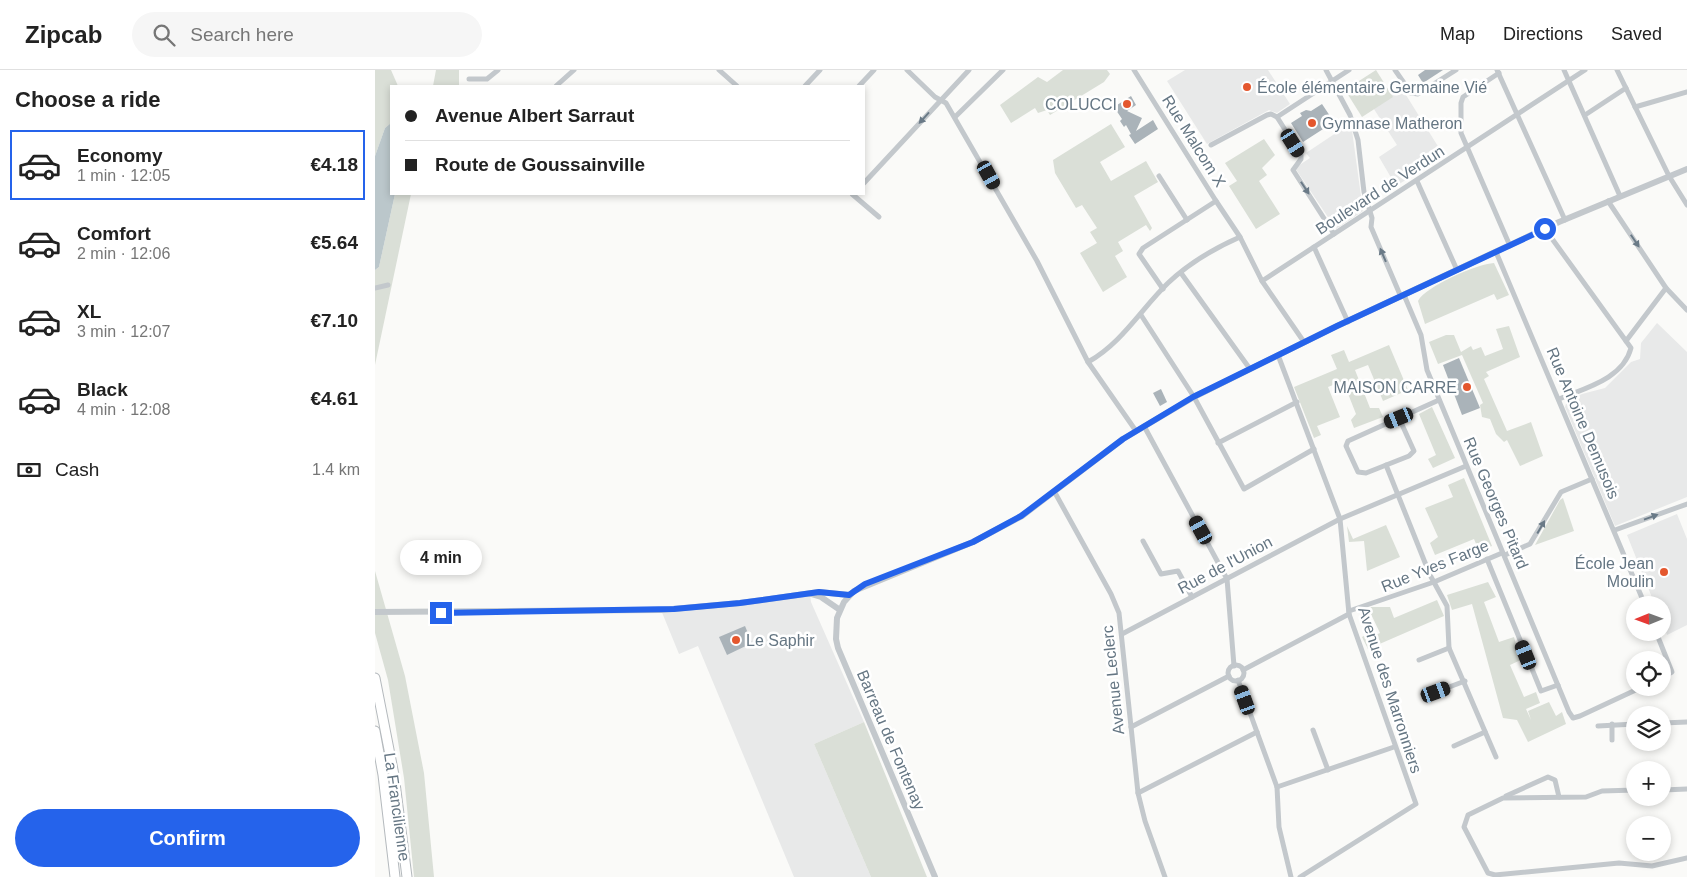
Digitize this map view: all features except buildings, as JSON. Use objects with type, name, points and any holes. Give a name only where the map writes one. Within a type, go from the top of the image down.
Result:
[{"type":"highway","name":"La Francilienne","points":[[375,678],[394,775],[407,877]]},
{"type":"highway","name":"La Francilienne","points":[[375,731],[383,775],[395,877]]},
{"type":"street","points":[[469,79],[487,79],[498,70]]},
{"type":"street","points":[[557,85],[574,70]]},
{"type":"street","points":[[719,70],[736,85]]},
{"type":"street","points":[[806,85],[820,70]]},
{"type":"street","points":[[860,85],[874,70]]},
{"type":"street","points":[[907,70],[946,103],[1037,261],[1088,362],[1136,431]]},
{"type":"street","points":[[865,183],[969,70]]},
{"type":"street","points":[[955,118],[1003,70]]},
{"type":"street","name":"Rue Georges Pitard","points":[[1326,70],[1350,115],[1358,140],[1364,192],[1370,212],[1371,227],[1421,335],[1425,365],[1573,718],[1626,695]]},
{"type":"street","points":[[1277,117],[1349,70]]},
{"type":"street","points":[[1395,70],[1411,93],[1418,94],[1456,70]]},
{"type":"street","points":[[1564,70],[1620,196]]},
{"type":"street","name":"Boulevard de Verdun","points":[[1262,281],[1585,70]]},
{"type":"street","points":[[1617,70],[1669,176],[1687,205]]},
{"type":"street","name":"Rue Malcom X","points":[[1135,71],[1240,237],[1262,281],[1304,342]]},
{"type":"street","points":[[1510,246],[1461,133],[1461,102],[1463,97],[1498,72],[1565,220]]},
{"type":"street","points":[[1585,115],[1626,88]]},
{"type":"street","points":[[1635,107],[1687,92]]},
{"type":"street","points":[[1211,145],[1267,115],[1271,114],[1277,117],[1301,155],[1301,159],[1293,170],[1334,234]]},
{"type":"street","points":[[810,594],[821,597],[840,610],[849,595],[865,584],[973,542],[1021,516],[1136,431],[1193,397],[1304,342],[1545,229],[1687,169]]},
{"type":"street","points":[[1159,176],[1187,220]]},
{"type":"street","points":[[1417,181],[1457,270]]},
{"type":"street","points":[[854,195],[879,217]]},
{"type":"street","points":[[1163,289],[1139,254],[1143,248],[1216,200]]},
{"type":"street","points":[[1608,201],[1666,288],[1687,310]]},
{"type":"street","points":[[1545,229],[1631,348],[1612,375],[1559,399]]},
{"type":"street","points":[[1088,362],[1104,354],[1163,289],[1181,273],[1240,237]]},
{"type":"street","points":[[1314,247],[1348,322]]},
{"type":"street","name":"Rue Antoine Demusois","points":[[1496,252],[1641,596]]},
{"type":"street","points":[[1181,273],[1249,369]]},
{"type":"street","points":[[375,288],[388,285]]},
{"type":"street","points":[[1626,341],[1666,288]]},
{"type":"street","points":[[1141,314],[1193,397],[1244,488],[1314,449]]},
{"type":"street","name":"Avenue des Marronniers","points":[[1278,355],[1340,519],[1349,612],[1394,747],[1416,804],[1301,877]]},
{"type":"street","points":[[1399,418],[1414,451],[1409,456],[1366,473],[1358,472],[1346,446],[1347,440],[1439,400]]},
{"type":"street","points":[[1218,443],[1297,402]]},
{"type":"street","points":[[1145,426],[1227,579],[1233,666]]},
{"type":"street","points":[[1386,465],[1397,495],[1449,614],[1449,648],[1465,681],[1496,757]]},
{"type":"street","name":"Rue de l'Union","points":[[1122,634],[1340,519],[1466,466]]},
{"type":"street","name":"Rue Yves Farge","points":[[1243,670],[1349,612],[1434,582],[1487,559],[1530,544],[1561,492],[1592,479]]},
{"type":"street","name":"Avenue Leclerc","points":[[1054,491],[1111,594],[1119,613],[1138,793],[1145,821],[1165,877]]},
{"type":"street","points":[[1615,530],[1687,504]]},
{"type":"street","points":[[1143,541],[1161,574],[1178,570],[1191,597]]},
{"type":"street","points":[[1487,559],[1541,691],[1558,685]]},
{"type":"street","points":[[375,612],[674,609],[750,602],[824,592],[849,595]]},
{"type":"street","name":"Barreau de Fontenay","points":[[840,610],[835,628],[838,648],[935,877]]},
{"type":"street","points":[[1419,660],[1449,648]]},
{"type":"street","points":[[1229,676],[1229,668],[1240,666],[1243,670],[1242,677],[1238,680]]},
{"type":"street","points":[[1131,727],[1229,676]]},
{"type":"street","points":[[1229,676],[1234,680],[1238,680]]},
{"type":"street","points":[[1238,680],[1277,787],[1279,826],[1291,877]]},
{"type":"street","points":[[1436,692],[1465,681]]},
{"type":"street","points":[[1671,723],[1687,722]]},
{"type":"street","points":[[1612,724],[1612,740]]},
{"type":"street","points":[[1598,726],[1626,724]]},
{"type":"street","points":[[1313,730],[1328,770]]},
{"type":"street","points":[[1138,793],[1257,732]]},
{"type":"street","points":[[1454,746],[1485,732]]},
{"type":"street","points":[[1277,787],[1394,747]]},
{"type":"street","points":[[1559,797],[1555,780],[1548,777],[1467,816],[1464,826],[1488,873],[1495,875],[1631,863],[1652,866],[1687,858]]},
{"type":"street","points":[[1671,790],[1687,789]]},
{"type":"street","points":[[1503,798],[1586,797],[1602,791],[1626,790]]},
{"type":"shaded area","points":[[375,70],[391,70],[398,85],[390,85],[390,124],[385,128],[375,156]]},
{"type":"shaded area","points":[[436,70],[459,70],[459,85],[433,85]]},
{"type":"shaded area","points":[[1063,70],[1107,70],[1110,74],[1104,82],[1050,115],[1047,110],[1038,113],[1035,108],[1011,123],[1000,105],[1038,77],[1047,82]]},
{"type":"shaded area","points":[[1185,70],[1268,70],[1290,104],[1277,113],[1269,110],[1207,144],[1167,81]]},
{"type":"shaded area","points":[[1376,70],[1393,97],[1362,117],[1345,90]]},
{"type":"shaded area","points":[[1401,87],[1444,156],[1396,186],[1379,157],[1397,145],[1372,106]]},
{"type":"shaded area","points":[[1351,123],[1363,211],[1336,229],[1295,168],[1310,158],[1306,153]]},
{"type":"shaded area","points":[[390,124],[390,195],[395,195],[379,267],[375,270],[375,156],[385,128]]},
{"type":"shaded area","points":[[1111,124],[1125,147],[1100,162],[1111,181],[1146,161],[1158,182],[1134,196],[1152,228],[1150,231],[1146,225],[1118,242],[1123,251],[1115,256],[1127,277],[1103,292],[1080,253],[1097,243],[1090,232],[1097,228],[1082,205],[1076,208],[1055,173],[1053,160]]},
{"type":"shaded area","points":[[1264,139],[1275,155],[1262,168],[1267,175],[1259,181],[1280,214],[1256,229],[1229,186],[1237,181],[1225,163]]},
{"type":"shaded area","points":[[395,195],[411,195],[375,365],[375,270],[379,267]]},
{"type":"shaded area","points":[[1494,263],[1509,295],[1497,300],[1494,294],[1425,324],[1418,301],[1423,295],[1453,277],[1476,267]]},
{"type":"shaded area","points":[[1657,323],[1687,352],[1687,497],[1615,526],[1565,407],[1567,401],[1582,394],[1605,388],[1631,362],[1640,359],[1641,343]]},
{"type":"shaded area","points":[[1509,326],[1520,357],[1486,372],[1489,376],[1484,379],[1507,431],[1531,422],[1543,456],[1520,466],[1507,440],[1504,442],[1496,434],[1490,419],[1482,417],[1480,405],[1483,403],[1462,355],[1438,364],[1429,342],[1446,335],[1454,335],[1461,352],[1471,346],[1473,350],[1481,347],[1485,356],[1503,349],[1496,329]]},
{"type":"shaded area","points":[[1389,345],[1408,390],[1383,401],[1368,365],[1355,370],[1370,408],[1379,408],[1383,417],[1354,428],[1351,420],[1356,414],[1343,381],[1328,387],[1340,417],[1317,426],[1321,435],[1314,438],[1294,387],[1337,369],[1331,355],[1344,350],[1349,362]]},
{"type":"shaded area","points":[[1432,407],[1455,458],[1433,468],[1428,459],[1436,455],[1419,414]]},
{"type":"shaded area","points":[[1464,478],[1492,546],[1479,551],[1474,539],[1435,555],[1430,543],[1438,537],[1425,508],[1453,497],[1448,485]]},
{"type":"shaded area","points":[[1563,498],[1574,531],[1535,545],[1560,500]]},
{"type":"shaded area","name":"École Jean Moulin","points":[[1677,514],[1687,539],[1687,625],[1671,633],[1671,596],[1651,596],[1627,535]]},
{"type":"shaded area","points":[[1386,525],[1400,557],[1367,571],[1364,541],[1349,542],[1347,526],[1353,539]]},
{"type":"shaded area","points":[[375,571],[405,676],[424,773],[434,877],[414,877],[404,778],[388,680],[375,633]]},
{"type":"shaded area","points":[[1488,582],[1496,597],[1484,602],[1499,642],[1514,637],[1515,650],[1522,653],[1525,658],[1510,665],[1524,697],[1536,692],[1540,703],[1526,709],[1531,720],[1528,711],[1549,702],[1556,716],[1562,712],[1566,724],[1528,742],[1517,720],[1503,718],[1472,604],[1452,610],[1447,595]]},
{"type":"shaded area","points":[[810,594],[811,602],[864,722],[814,744],[871,877],[794,877],[698,646],[679,654],[661,610]]},
{"type":"shaded area","points":[[1437,600],[1444,616],[1368,649],[1362,637],[1366,635],[1369,638],[1380,633],[1369,610],[1371,607],[1390,607],[1394,618]]},
{"type":"shaded area","points":[[864,722],[927,877],[871,877],[814,744]]},
{"type":"place","name":"École élémentaire Germaine Vié","points":[[1247,87]]},
{"type":"place","name":"COLUCCI","points":[[1127,104]]},
{"type":"place","name":"Gymnase Matheron","points":[[1312,123]]},
{"type":"place","name":"MAISON CARRE","points":[[1467,387]]},
{"type":"place","name":"École Jean Moulin","points":[[1664,572]]},
{"type":"place","name":"Le Saphir","points":[[736,640]]},
{"type":"route","points":[[441,613],[674,609],[740,603],[819,592],[849,595],[865,584],[973,542],[1021,516],[1123,439],[1193,397],[1337,326],[1545,229]]}]
